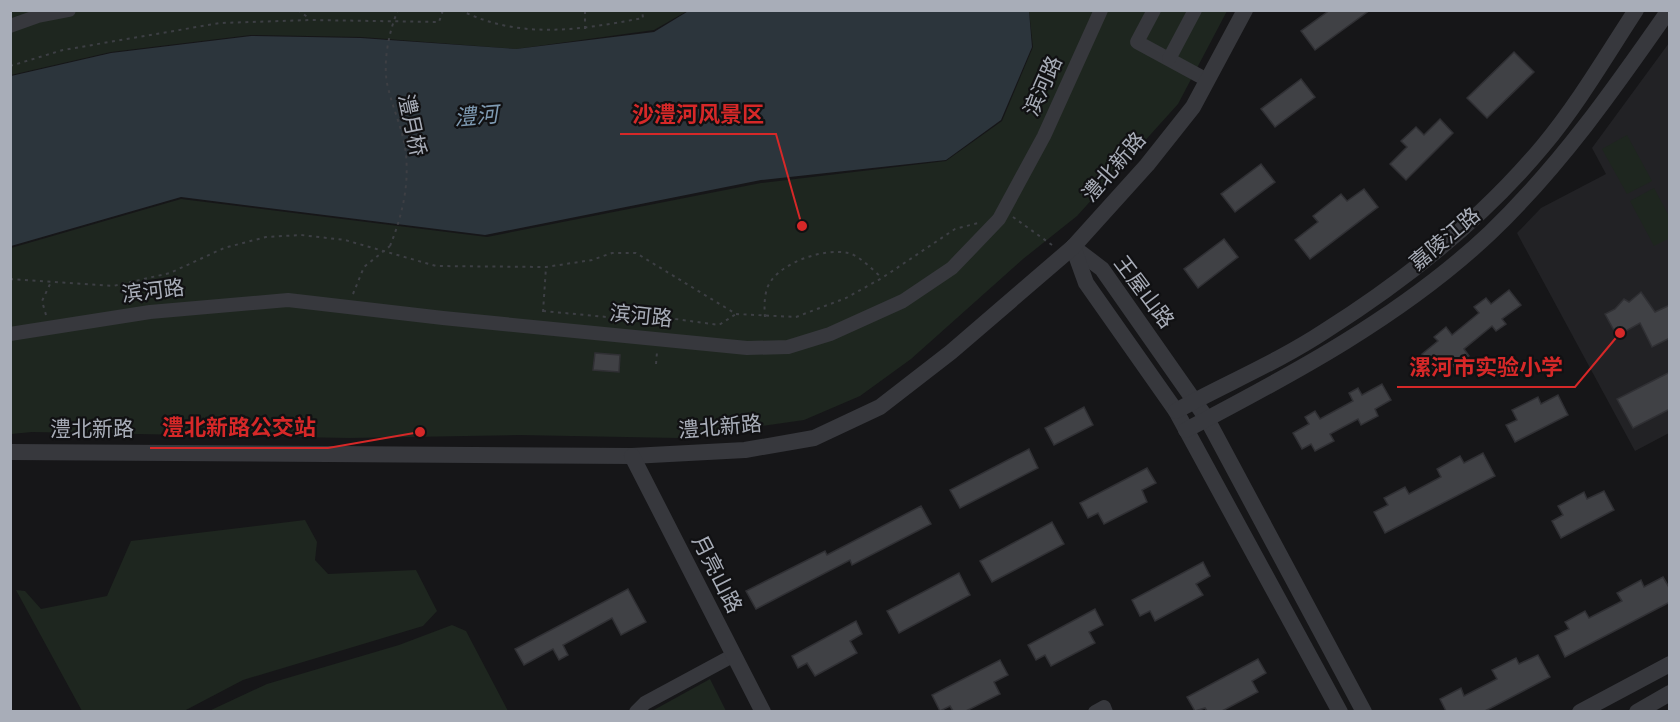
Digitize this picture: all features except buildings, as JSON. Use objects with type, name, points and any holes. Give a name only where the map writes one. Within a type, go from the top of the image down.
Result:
[{"type":"street","points":[[10,26],[38,16],[69,10]]},
{"type":"street","name":"滨河路","points":[[10,334],[150,312],[288,300],[747,348],[788,347],[830,334],[903,302],[952,268],[1001,214],[1044,136],[1101,10]]},
{"type":"street","points":[[1154,10],[1137,42],[1207,80]]},
{"type":"street","points":[[1169,59],[1195,10]]},
{"type":"street","name":"澧北新路","points":[[10,452],[632,456],[745,450],[814,438],[880,406],[951,352],[1069,251],[1147,165],[1193,107],[1245,10]]},
{"type":"street","name":"嘉陵江路","points":[[1176,411],[1324,332],[1423,261],[1491,201],[1557,127],[1636,10]]},
{"type":"street","name":"嘉陵江路","points":[[1186,430],[1338,347],[1404,302],[1489,234],[1569,147],[1601,108],[1669,10]]},
{"type":"street","points":[[1557,127],[1569,147]]},
{"type":"street","name":"王屋山路","points":[[1069,251],[1102,269],[1207,419],[1364,711]]},
{"type":"street","name":"王屋山路","points":[[1069,251],[1086,283],[1176,411],[1340,711]]},
{"type":"street","name":"月亮山路","points":[[632,456],[763,711]]},
{"type":"street","points":[[636,711],[645,703],[734,656]]},
{"type":"street","points":[[1580,711],[1670,664]]},
{"type":"street","points":[[1637,711],[1670,693]]},
{"type":"street","points":[[1095,711],[1104,707],[1106,711]]},
{"type":"path","points":[[298,10],[311,20]]},
{"type":"path","name":"澧月桥","points":[[384,252],[390,246],[399,224],[407,184],[406,153],[387,83],[387,58],[398,10]]},
{"type":"path","points":[[10,66],[63,50],[220,23],[311,20],[439,22],[443,10]]},
{"type":"path","points":[[460,10],[504,28],[545,32],[585,29],[643,18],[642,10]]},
{"type":"path","points":[[544,10],[561,10]]},
{"type":"path","points":[[585,10],[585,29]]},
{"type":"path","points":[[10,279],[113,286],[170,273],[224,248],[266,237],[301,235],[345,240],[436,266],[546,267],[592,260],[612,253],[636,253],[736,314],[766,318],[796,317],[846,298],[882,278],[955,229],[1001,214],[1069,251]]},
{"type":"path","points":[[352,306],[354,288],[363,267],[384,252]]},
{"type":"path","points":[[766,318],[764,304],[770,281],[794,262],[827,254],[849,253],[882,278]]},
{"type":"path","points":[[542,327],[546,267]]},
{"type":"path","points":[[50,327],[42,301],[51,282]]},
{"type":"path","points":[[543,311],[661,322]]},
{"type":"shaded area","points":[[10,11],[687,11],[654,30],[516,49],[361,37],[251,35],[111,52],[11,75]]},
{"type":"shaded area","points":[[1029,11],[1227,11],[1178,104],[1077,216],[1023,259],[911,359],[860,396],[804,420],[678,438],[519,435],[349,438],[32,432],[11,434],[11,248],[181,199],[487,237],[761,183],[946,161],[1002,121],[1033,47]]},
{"type":"shaded area","points":[[1669,43],[1669,433],[1635,451],[1517,233],[1541,208],[1606,174],[1592,148]]},
{"type":"shaded area","points":[[1627,135],[1652,181],[1627,194],[1602,149]]},
{"type":"shaded area","points":[[1654,188],[1669,216],[1670,238],[1654,246],[1630,201]]},
{"type":"shaded area","points":[[305,520],[317,542],[315,560],[328,574],[416,570],[437,611],[423,626],[243,680],[184,711],[82,711],[16,590],[25,591],[41,609],[107,596],[131,541]]},
{"type":"shaded area","points":[[452,625],[466,631],[508,711],[209,711],[267,684],[399,645]]},
{"type":"shaded area","points":[[710,679],[726,711],[652,711]]},
{"type":"water","name":"澧河","points":[[690,10],[1029,11],[1032,47],[1001,120],[946,160],[761,180],[485,235],[181,197],[11,246],[11,76],[111,53],[251,36],[361,38],[516,49],[654,32]]},
{"type":"place","name":"沙澧河风景区","points":[[802,226]]},
{"type":"place","name":"漯河市实验小学","points":[[1620,333]]},
{"type":"place","name":"澧北新路公交站","points":[[420,432]]}]
